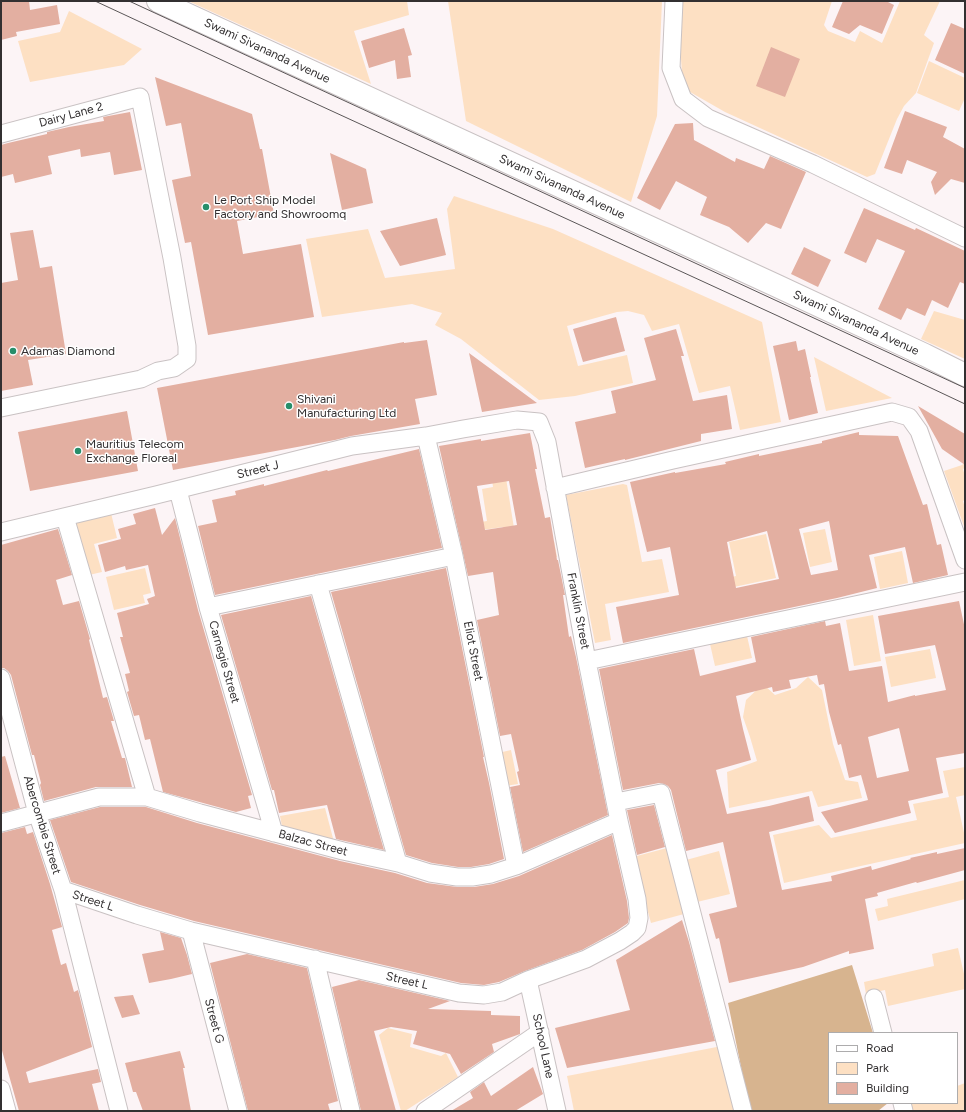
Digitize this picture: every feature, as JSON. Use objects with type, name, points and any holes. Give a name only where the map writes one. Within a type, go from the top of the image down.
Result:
[{"type":"street","name":"Swami Sivananda Avenue","points":[[158,1],[768,282],[965,375]]},
{"type":"street","points":[[674,1],[671,68],[683,99],[708,118],[813,164],[965,238]]},
{"type":"street","name":"Dairy Lane 2","points":[[1,134],[140,97],[172,258],[187,346],[187,359],[174,368],[158,371],[141,379],[1,408]]},
{"type":"street","points":[[555,488],[673,460],[892,412],[909,417],[919,431],[965,560]]},
{"type":"street","name":"Street J","points":[[1,532],[178,490],[352,446],[426,436],[517,420]]},
{"type":"street","name":"Franklin Street","points":[[517,420],[539,422],[547,442],[587,661],[619,821]]},
{"type":"street","name":"Eliot Street","points":[[426,436],[454,556],[516,866]]},
{"type":"street","name":"Carnegie Street","points":[[178,490],[208,607],[274,832]]},
{"type":"street","points":[[66,517],[147,797]]},
{"type":"street","points":[[208,607],[454,556]]},
{"type":"street","points":[[587,661],[965,582]]},
{"type":"street","points":[[318,584],[398,863]]},
{"type":"street","name":"Abercombie Street","points":[[1,678],[37,813],[63,890],[119,1111]]},
{"type":"street","points":[[616,802],[661,793],[743,1111]]},
{"type":"street","name":"Balzac Street","points":[[1,823],[99,797],[147,797],[200,813],[343,851],[398,863],[430,873],[457,877],[472,877],[491,874],[516,866],[619,821]]},
{"type":"street","name":"Street L","points":[[63,890],[137,915],[191,930],[459,993],[484,995],[502,992],[528,980],[586,959],[620,941],[637,928],[639,918],[637,899],[619,821]]},
{"type":"street","name":"Street G","points":[[191,930],[238,1111]]},
{"type":"street","points":[[315,959],[351,1111]]},
{"type":"street","name":"School Lane","points":[[528,980],[557,1111]]},
{"type":"street","points":[[874,998],[883,1032]]},
{"type":"street","points":[[425,1111],[540,1032]]},
{"type":"street","points":[[1,1089],[7,1111]]},
{"type":"green space","points":[[188,1],[407,1],[409,15],[354,31],[371,84]]},
{"type":"green space","points":[[448,1],[662,1],[657,116],[631,202],[466,121]]},
{"type":"green space","points":[[677,1],[832,1],[824,25],[828,31],[855,42],[860,31],[882,43],[900,1],[940,1],[924,35],[934,43],[916,93],[904,106],[897,119],[875,174],[867,177],[725,112],[683,88]]},
{"type":"green space","points":[[69,11],[142,49],[124,65],[30,82],[18,41],[60,32]]},
{"type":"green space","points":[[929,61],[965,78],[965,98],[959,111],[917,93]]},
{"type":"green space","points":[[454,196],[553,229],[762,322],[781,422],[740,430],[730,386],[699,393],[679,324],[652,331],[644,315],[628,311],[617,312],[567,326],[578,366],[627,355],[633,383],[575,396],[539,400],[461,339],[435,325],[442,313],[412,304],[322,317],[306,239],[368,229],[385,278],[455,269],[447,209]]},
{"type":"green space","points":[[934,311],[965,320],[965,359],[921,339]]},
{"type":"green space","points":[[814,357],[892,398],[826,411]]},
{"type":"green space","points":[[965,462],[965,468],[963,469],[965,476],[965,500],[963,501],[965,508],[965,529],[944,471],[962,465]]},
{"type":"green space","points":[[506,478],[517,547],[554,541],[557,557],[527,562],[513,585],[503,527],[482,530],[481,522],[487,521],[482,489],[493,487],[492,480]]},
{"type":"green space","points":[[623,484],[627,485],[642,562],[662,559],[669,592],[605,604],[611,640],[595,643],[566,495]]},
{"type":"green space","points":[[111,513],[117,538],[94,544],[102,572],[89,575],[76,522]]},
{"type":"green space","points":[[825,529],[832,562],[810,567],[803,533]]},
{"type":"green space","points":[[766,534],[776,578],[734,587],[711,582],[736,576],[729,542]]},
{"type":"green space","points":[[902,551],[908,583],[880,589],[874,557]]},
{"type":"green space","points":[[145,568],[151,593],[143,595],[145,603],[114,610],[106,577]]},
{"type":"green space","points":[[873,615],[881,661],[854,666],[846,620]]},
{"type":"green space","points":[[747,636],[752,658],[715,666],[710,644]]},
{"type":"green space","points":[[930,649],[936,678],[891,687],[885,657]]},
{"type":"green space","points":[[808,677],[822,690],[833,744],[845,780],[858,782],[862,798],[818,807],[812,791],[729,808],[727,772],[757,761],[743,717],[746,700],[763,684],[775,695],[796,688]]},
{"type":"green space","points":[[511,750],[518,784],[505,786],[498,753]]},
{"type":"green space","points":[[965,767],[965,795],[956,797],[965,843],[784,883],[773,835],[819,825],[831,838],[917,820],[913,804],[949,797],[943,771]]},
{"type":"green space","points":[[325,808],[334,842],[282,826],[280,816]]},
{"type":"green space","points":[[667,848],[684,914],[651,923],[633,857]]},
{"type":"green space","points":[[719,851],[730,894],[697,902],[686,860]]},
{"type":"green space","points":[[965,880],[965,899],[878,921],[875,909],[888,906],[887,899]]},
{"type":"green space","points":[[958,948],[965,978],[965,989],[888,1006],[885,990],[866,994],[864,982],[934,966],[932,954]]},
{"type":"green space","points":[[388,1028],[412,1034],[410,1047],[441,1056],[446,1053],[458,1077],[405,1111],[401,1111],[379,1035]]},
{"type":"green space","points":[[727,1045],[740,1111],[574,1111],[567,1076]]},
{"type":"green space","points":[[965,1083],[965,1111],[911,1111],[909,1104],[958,1104],[958,1086]]},
{"type":"shaded area","points":[[852,965],[873,1032],[828,1032],[828,1104],[887,1104],[878,1111],[750,1111],[728,1003]]},
{"type":"building","points":[[1,1],[29,1],[30,10],[57,5],[60,24],[16,32],[17,36],[1,40]]},
{"type":"building","points":[[843,1],[886,1],[894,5],[882,34],[860,25],[849,34],[832,27]]},
{"type":"building","points":[[951,23],[965,29],[965,74],[935,60]]},
{"type":"building","points":[[404,28],[412,55],[408,56],[411,77],[397,79],[395,60],[369,68],[361,41]]},
{"type":"building","points":[[771,47],[800,59],[785,97],[756,86]]},
{"type":"building","points":[[155,77],[252,114],[260,149],[262,149],[274,214],[237,221],[243,254],[301,244],[314,317],[208,335],[191,242],[185,243],[172,180],[191,176],[181,123],[166,126]]},
{"type":"building","points":[[905,111],[947,127],[943,137],[965,149],[965,183],[951,179],[935,195],[931,182],[937,172],[907,160],[902,174],[884,168]]},
{"type":"building","points":[[130,112],[142,170],[114,175],[110,152],[81,157],[80,149],[48,156],[52,174],[15,183],[13,174],[1,177],[1,145],[47,134],[47,132],[104,121],[103,117]]},
{"type":"building","points":[[693,123],[694,140],[735,162],[736,158],[764,169],[770,156],[806,172],[781,229],[766,223],[748,243],[729,227],[700,215],[707,197],[676,181],[660,210],[637,198],[675,124]]},
{"type":"building","points":[[330,153],[366,169],[373,203],[342,210]]},
{"type":"building","points":[[864,208],[915,230],[916,228],[965,251],[965,284],[960,282],[948,308],[932,300],[925,316],[907,308],[901,320],[878,309],[905,251],[877,239],[866,263],[844,253]]},
{"type":"building","points":[[437,218],[446,255],[400,266],[380,231]]},
{"type":"building","points":[[33,230],[40,268],[52,266],[66,354],[28,360],[33,385],[1,391],[1,283],[18,280],[10,233]]},
{"type":"building","points":[[804,247],[831,260],[818,287],[791,274]]},
{"type":"building","points":[[616,317],[625,351],[583,362],[573,329]]},
{"type":"building","points":[[676,329],[684,356],[681,356],[693,401],[727,395],[732,429],[701,434],[701,441],[625,460],[585,468],[575,422],[616,413],[611,391],[656,380],[644,338]]},
{"type":"building","name":"Shivani Manufacturing Ltd","points":[[427,340],[437,395],[415,399],[420,424],[173,470],[157,388],[404,342]]},
{"type":"building","points":[[796,341],[798,351],[805,349],[818,413],[789,420],[773,346]]},
{"type":"building","points":[[469,353],[537,403],[482,412]]},
{"type":"building","points":[[918,406],[965,434],[965,465],[942,449]]},
{"type":"building","name":"Mauritius Telecom Exchange Floreal","points":[[127,411],[138,471],[30,491],[18,432]]},
{"type":"building","points":[[859,432],[859,435],[898,436],[923,505],[927,504],[937,545],[941,544],[948,575],[913,583],[905,547],[869,555],[877,588],[837,598],[623,643],[616,607],[679,595],[670,547],[647,552],[630,482],[675,472],[726,464],[725,462],[759,454],[759,456],[822,443],[822,441]],"holes":[[[829,521],[838,570],[811,575],[799,529]],[[767,531],[779,579],[736,588],[727,542]]]},
{"type":"building","points":[[530,433],[537,469],[535,469],[545,518],[550,517],[557,560],[565,595],[563,595],[569,637],[571,636],[576,657],[608,815],[523,852],[510,787],[520,785],[517,772],[519,771],[511,734],[500,736],[477,620],[499,615],[493,572],[468,576],[439,446],[481,439],[481,441]],"holes":[[[509,481],[517,525],[485,530],[477,486]]]},
{"type":"building","points":[[419,449],[442,548],[215,595],[198,526],[217,522],[212,500],[236,495],[235,491],[264,484],[264,486]]},
{"type":"building","points":[[155,508],[162,535],[175,518],[198,610],[252,795],[248,796],[251,808],[236,812],[163,792],[150,739],[145,740],[139,715],[134,716],[127,692],[129,691],[125,674],[130,673],[120,637],[123,637],[117,613],[149,604],[147,599],[155,596],[148,565],[126,570],[125,566],[105,572],[98,545],[121,539],[118,529],[136,524],[133,514]]},
{"type":"building","points":[[58,529],[72,575],[56,580],[63,605],[79,601],[90,639],[103,698],[107,697],[114,721],[111,721],[122,758],[125,758],[132,787],[96,787],[44,801],[34,755],[32,755],[11,675],[4,668],[1,668],[1,545]]},
{"type":"building","points":[[446,568],[504,859],[489,864],[471,867],[458,867],[432,863],[406,855],[331,592]]},
{"type":"building","points":[[311,596],[384,850],[336,839],[327,805],[279,813],[274,790],[272,790],[221,615]]},
{"type":"building","points":[[959,601],[965,629],[965,753],[936,758],[943,793],[908,801],[911,813],[835,833],[821,812],[868,800],[861,775],[849,778],[841,744],[838,745],[829,712],[824,684],[819,685],[817,675],[789,680],[791,688],[773,692],[772,687],[736,696],[751,760],[716,770],[727,814],[809,796],[814,821],[769,832],[782,890],[832,881],[831,876],[871,866],[872,870],[911,859],[910,858],[965,848],[965,870],[877,893],[878,896],[865,899],[874,949],[849,954],[849,951],[803,967],[729,983],[719,938],[716,939],[709,914],[737,907],[723,842],[686,851],[671,790],[668,786],[659,783],[623,790],[599,669],[694,649],[700,676],[756,662],[751,637],[825,621],[826,626],[840,623],[849,671],[882,666],[888,702],[915,695],[946,690],[935,645],[885,654],[878,616]],"holes":[[[899,728],[909,771],[877,778],[868,737]]]},
{"type":"building","points":[[5,756],[20,808],[1,813],[1,757]]},
{"type":"building","points":[[654,805],[665,847],[637,855],[627,810]]},
{"type":"building","points":[[100,807],[146,807],[197,823],[340,861],[395,873],[427,883],[457,887],[474,887],[493,884],[519,876],[612,835],[627,901],[629,918],[628,923],[582,950],[499,982],[484,985],[461,983],[194,921],[71,882],[50,820]]},
{"type":"building","points":[[25,827],[27,834],[33,832],[50,884],[62,927],[52,930],[61,965],[66,963],[74,992],[78,990],[92,1047],[26,1072],[29,1083],[98,1069],[101,1082],[92,1084],[99,1111],[19,1111],[1,1047],[1,833]]},
{"type":"building","points":[[682,920],[715,1041],[567,1068],[555,1028],[630,1010],[616,960]]},
{"type":"building","points":[[160,932],[181,938],[192,974],[149,983],[142,954],[164,950]]},
{"type":"building","points":[[247,954],[307,968],[338,1101],[328,1104],[330,1111],[248,1111],[210,963]]},
{"type":"building","points":[[359,980],[450,1001],[428,1009],[491,1011],[491,1015],[520,1016],[520,1034],[492,1044],[494,1052],[461,1074],[450,1054],[413,1044],[417,1031],[391,1027],[374,1031],[396,1111],[361,1111],[332,987]]},
{"type":"building","points":[[133,995],[140,1014],[122,1018],[114,997]]},
{"type":"building","points":[[180,1051],[185,1068],[183,1068],[191,1111],[143,1111],[136,1092],[133,1092],[125,1063]]},
{"type":"building","points":[[533,1067],[543,1094],[515,1111],[451,1111],[473,1098],[470,1092],[484,1082],[491,1096]]},
{"type":"tram line","points":[[95,1],[778,316],[965,404]]},
{"type":"tram line","points":[[129,1],[965,388]]},
{"type":"place","name":"Le Port Ship Model Factory and Showroomq","points":[[206,207]]},
{"type":"place","name":"Adamas Diamond","points":[[13,351]]},
{"type":"place","name":"Shivani Manufacturing Ltd","points":[[289,406]]},
{"type":"place","name":"Mauritius Telecom Exchange Floreal","points":[[78,451]]}]
